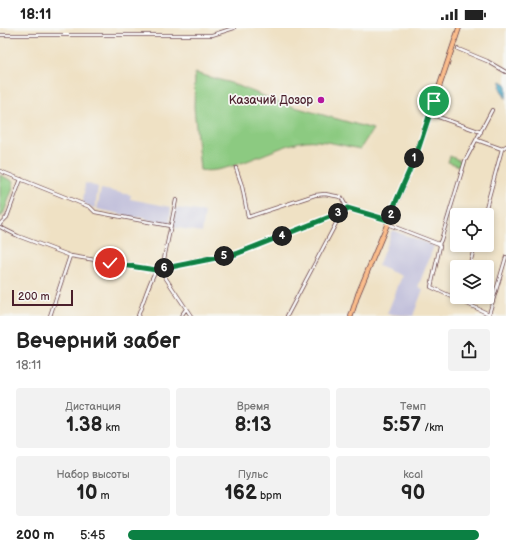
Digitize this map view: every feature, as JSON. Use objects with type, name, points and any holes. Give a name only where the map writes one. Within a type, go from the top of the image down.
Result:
[{"type":"main road","points":[[351,316],[358,294],[430,114],[439,82],[459,28]]},
{"type":"street","points":[[0,35],[212,35],[234,28]]},
{"type":"street","points":[[458,49],[487,61],[506,72]]},
{"type":"street","points":[[450,296],[432,289],[431,282],[440,246],[439,244],[465,162],[492,110]]},
{"type":"street","points":[[430,114],[481,132]]},
{"type":"street","points":[[476,140],[480,140],[502,149]]},
{"type":"street","points":[[486,208],[502,149],[506,146]]},
{"type":"street","points":[[236,168],[241,182],[248,217],[315,195],[325,194],[341,197],[347,208],[388,222],[439,244]]},
{"type":"street","points":[[0,171],[90,207],[95,212],[170,226]]},
{"type":"street","points":[[21,179],[7,216],[0,225],[18,236],[70,256],[156,270],[246,250],[347,210],[347,208]]},
{"type":"street","points":[[176,200],[162,269],[163,274],[191,316]]},
{"type":"street","points":[[287,316],[342,212]]},
{"type":"street","points":[[50,316],[70,256]]},
{"type":"street","points":[[494,300],[506,258]]},
{"type":"street","points":[[138,316],[143,303],[145,291],[156,270]]},
{"type":"street","points":[[469,304],[490,314],[493,304]]},
{"type":"street","points":[[181,316],[186,309]]},
{"type":"shaded area","points":[[85,183],[98,187],[95,209],[83,203]]},
{"type":"shaded area","points":[[101,189],[131,195],[130,199],[171,207],[170,224],[148,220],[144,217],[129,218],[125,215],[97,209]]},
{"type":"shaded area","points":[[176,208],[205,212],[202,232],[172,227]]},
{"type":"shaded area","points":[[392,230],[434,246],[418,287],[423,289],[413,316],[387,314],[402,276],[378,266]]},
{"type":"green space","points":[[195,73],[231,83],[284,104],[373,129],[360,149],[325,142],[305,141],[280,148],[223,169],[211,171],[200,170],[194,107]]},
{"type":"green space","points":[[450,156],[461,161],[459,166],[448,162]]},
{"type":"green space","points":[[0,175],[13,181],[13,188],[3,215],[0,217]]},
{"type":"water","points":[[501,81],[506,84],[506,99],[500,88]]},
{"type":"place","name":"Казачий Дозор","points":[[321,100]]},
{"type":"route","points":[[110,263],[156,270],[212,257],[236,254],[347,210],[347,208],[388,220],[417,153],[434,101]]}]
